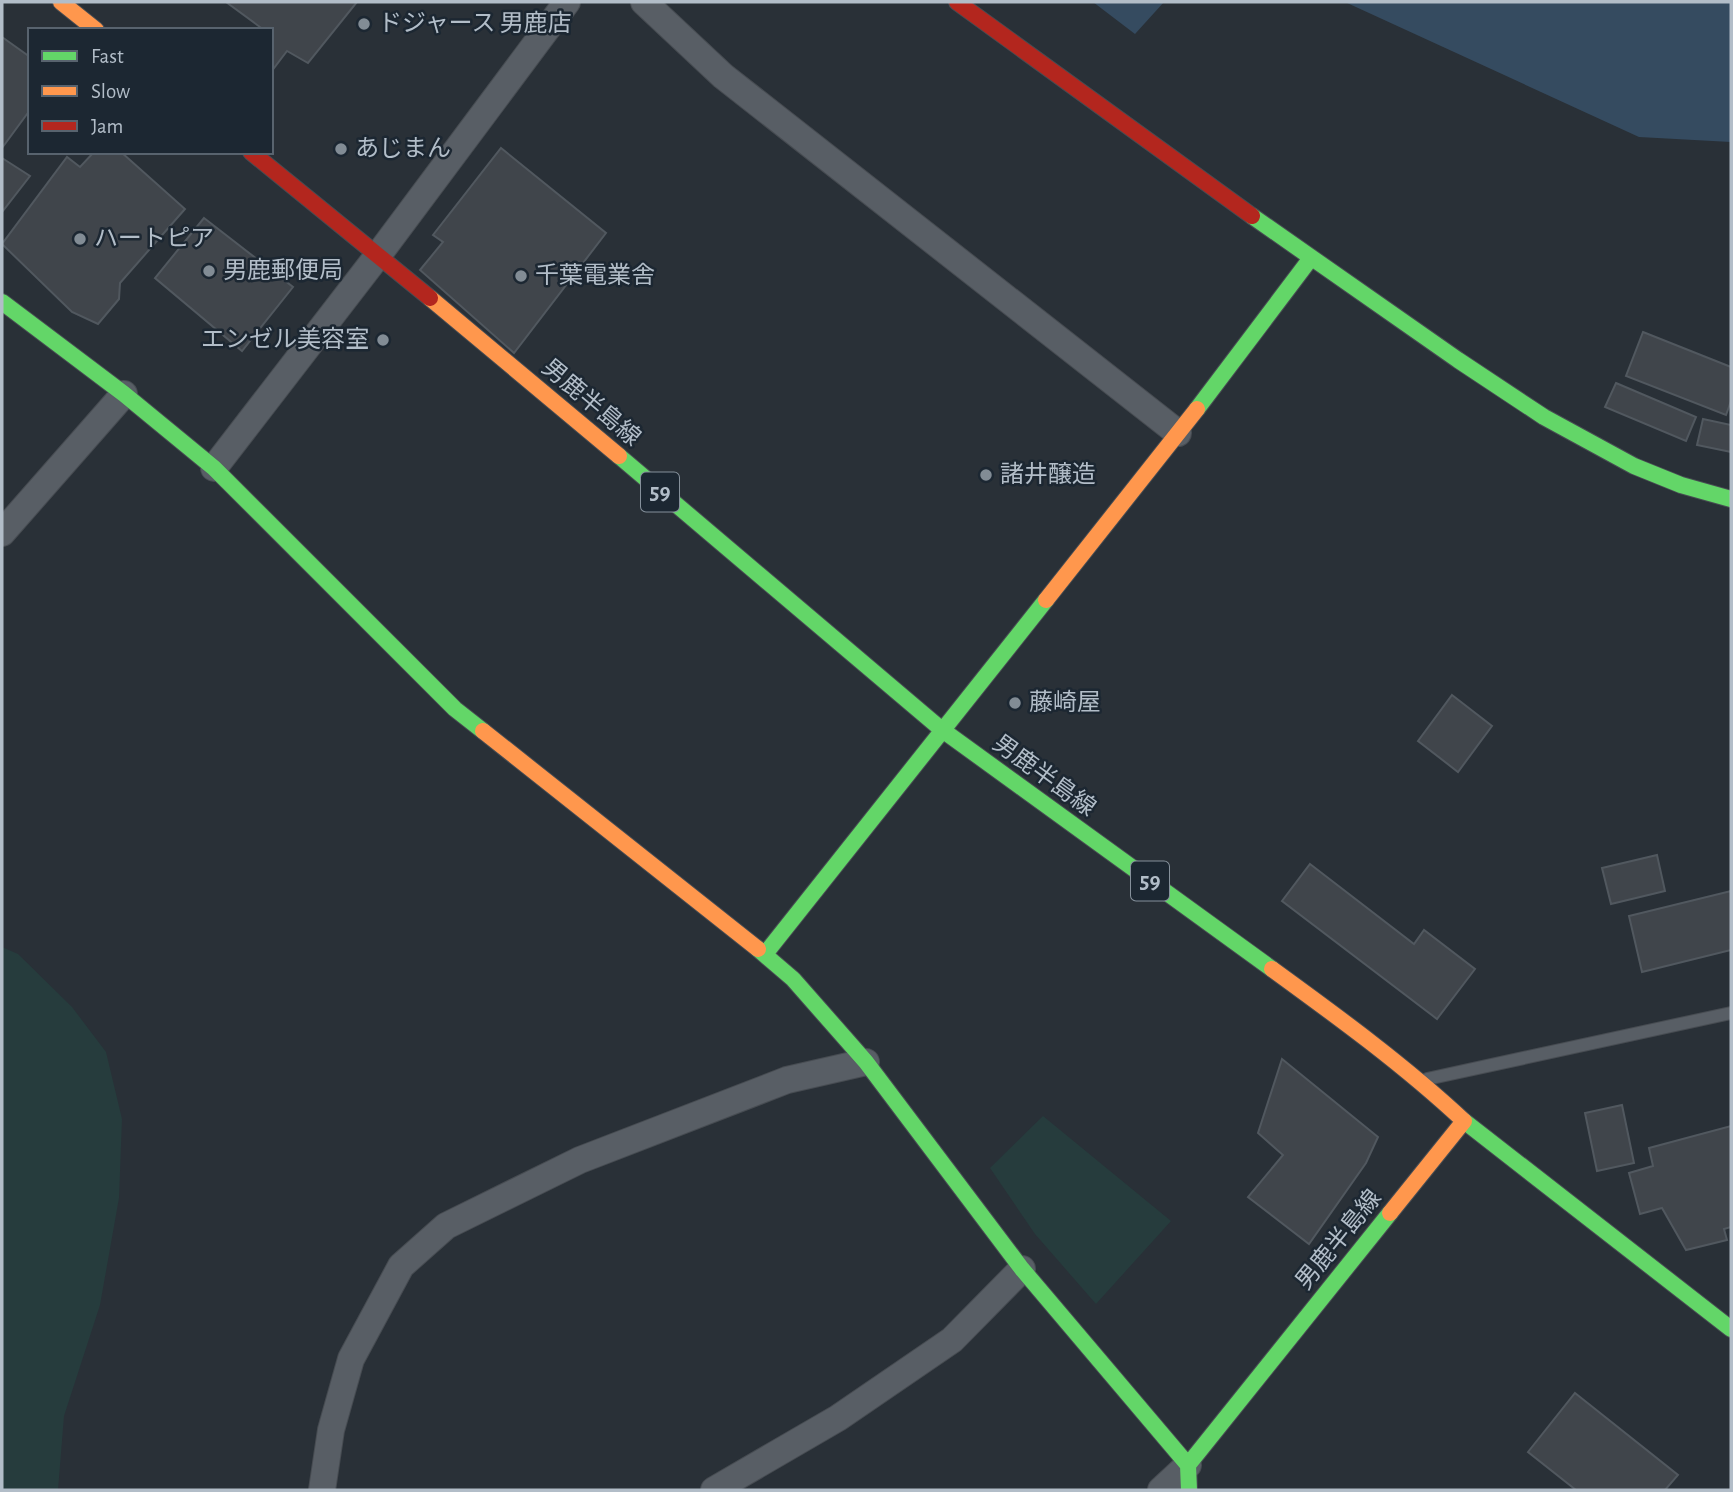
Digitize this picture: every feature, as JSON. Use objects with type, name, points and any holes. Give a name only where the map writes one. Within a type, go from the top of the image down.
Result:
[{"type":"street","points":[[61,2],[94,28]]},
{"type":"street","points":[[214,468],[379,254],[567,2]]},
{"type":"street","points":[[644,2],[723,76],[1178,433]]},
{"type":"street","points":[[957,2],[1311,258],[1545,420],[1611,457],[1693,490],[1731,499]]},
{"type":"street","name":"男鹿半島線","points":[[254,154],[379,254],[941,729],[1359,1032],[1420,1080],[1464,1121],[1188,1478]]},
{"type":"street","points":[[765,954],[1178,433],[1311,258]]},
{"type":"street","points":[[2,302],[124,394],[214,468],[455,709],[793,979],[866,1062],[1022,1269],[1188,1478],[1161,1490]]},
{"type":"street","points":[[2,533],[124,394]]},
{"type":"street","points":[[322,1490],[331,1430],[351,1359],[401,1266],[446,1226],[593,1155],[787,1080],[866,1062]]},
{"type":"street","points":[[1464,1121],[1731,1329]]},
{"type":"street","points":[[714,1490],[838,1418],[952,1340],[1022,1269]]},
{"type":"lane","points":[[1420,1080],[1731,1013]]},
{"type":"green space","points":[[2,947],[18,954],[72,1007],[106,1052],[122,1119],[119,1198],[100,1305],[64,1416],[58,1490],[2,1490]]},
{"type":"green space","points":[[1043,1116],[1171,1221],[1096,1304],[1035,1234],[990,1168]]},
{"type":"water","points":[[1093,2],[1164,2],[1135,34]]},
{"type":"water","points":[[1345,2],[1731,2],[1731,142],[1639,137]]},
{"type":"building","points":[[226,2],[357,2],[308,63],[287,51],[273,69],[273,28],[261,28]]},
{"type":"building","points":[[2,37],[28,56],[28,113],[2,148]]},
{"type":"building","points":[[501,148],[606,233],[514,353],[420,270],[443,242],[433,235]]},
{"type":"building","points":[[92,154],[123,154],[185,209],[120,283],[119,299],[98,324],[72,312],[2,244],[67,157],[80,167]]},
{"type":"building","points":[[2,158],[30,176],[2,212]]},
{"type":"building","points":[[204,218],[293,287],[242,351],[155,278]]},
{"type":"building","points":[[1643,332],[1731,367],[1731,401],[1726,415],[1626,376]]},
{"type":"building","points":[[1616,383],[1696,417],[1686,441],[1605,407]]},
{"type":"building","points":[[1703,419],[1731,425],[1731,452],[1697,445]]},
{"type":"building","points":[[1452,695],[1492,726],[1458,772],[1418,741]]},
{"type":"building","points":[[1657,855],[1665,891],[1611,904],[1602,868]]},
{"type":"building","points":[[1310,864],[1414,944],[1424,930],[1475,969],[1437,1019],[1282,901]]},
{"type":"building","points":[[1731,891],[1731,950],[1642,972],[1629,916]]},
{"type":"building","points":[[1282,1059],[1378,1137],[1366,1163],[1309,1244],[1248,1197],[1283,1155],[1258,1133]]},
{"type":"building","points":[[1622,1105],[1634,1163],[1597,1171],[1585,1113]]},
{"type":"building","points":[[1731,1126],[1731,1227],[1724,1229],[1727,1240],[1686,1250],[1662,1208],[1640,1214],[1629,1173],[1653,1166],[1649,1148]]},
{"type":"building","points":[[1575,1393],[1678,1475],[1665,1490],[1576,1490],[1528,1452]]},
{"type":"traffic: fast","points":[[1252,216],[1544,417],[1634,466],[1681,485],[1731,499]]},
{"type":"traffic: fast","points":[[1197,409],[1311,258]]},
{"type":"traffic: fast","points":[[2,302],[124,394],[214,468],[455,709],[483,731]]},
{"type":"traffic: fast","points":[[619,456],[941,729],[1272,969]]},
{"type":"traffic: fast","points":[[765,954],[1046,600]]},
{"type":"traffic: fast","points":[[758,949],[793,979],[866,1062],[1022,1269],[1188,1465]]},
{"type":"traffic: fast","points":[[1464,1121],[1731,1329]]},
{"type":"traffic: fast","points":[[1189,1490],[1188,1465],[1390,1213]]},
{"type":"traffic: slow","points":[[61,2],[94,28]]},
{"type":"traffic: slow","points":[[430,298],[619,456]]},
{"type":"traffic: slow","points":[[1046,600],[1197,409]]},
{"type":"traffic: slow","points":[[483,731],[758,949]]},
{"type":"traffic: slow","points":[[1272,969],[1346,1023],[1464,1121],[1390,1213]]},
{"type":"traffic: jam","points":[[957,2],[1252,216]]},
{"type":"traffic: jam","points":[[253,154],[430,298]]},
{"type":"place","name":"ドジャース 男鹿店","points":[[364,24]]},
{"type":"place","name":"あじまん","points":[[341,149]]},
{"type":"place","name":"ハートピア","points":[[80,239]]},
{"type":"place","name":"男鹿郵便局","points":[[209,271]]},
{"type":"place","name":"千葉電業舎","points":[[521,276]]},
{"type":"place","name":"エンゼル美容室","points":[[383,340]]},
{"type":"place","name":"諸井醸造","points":[[986,475]]},
{"type":"place","name":"藤崎屋","points":[[1015,703]]}]
